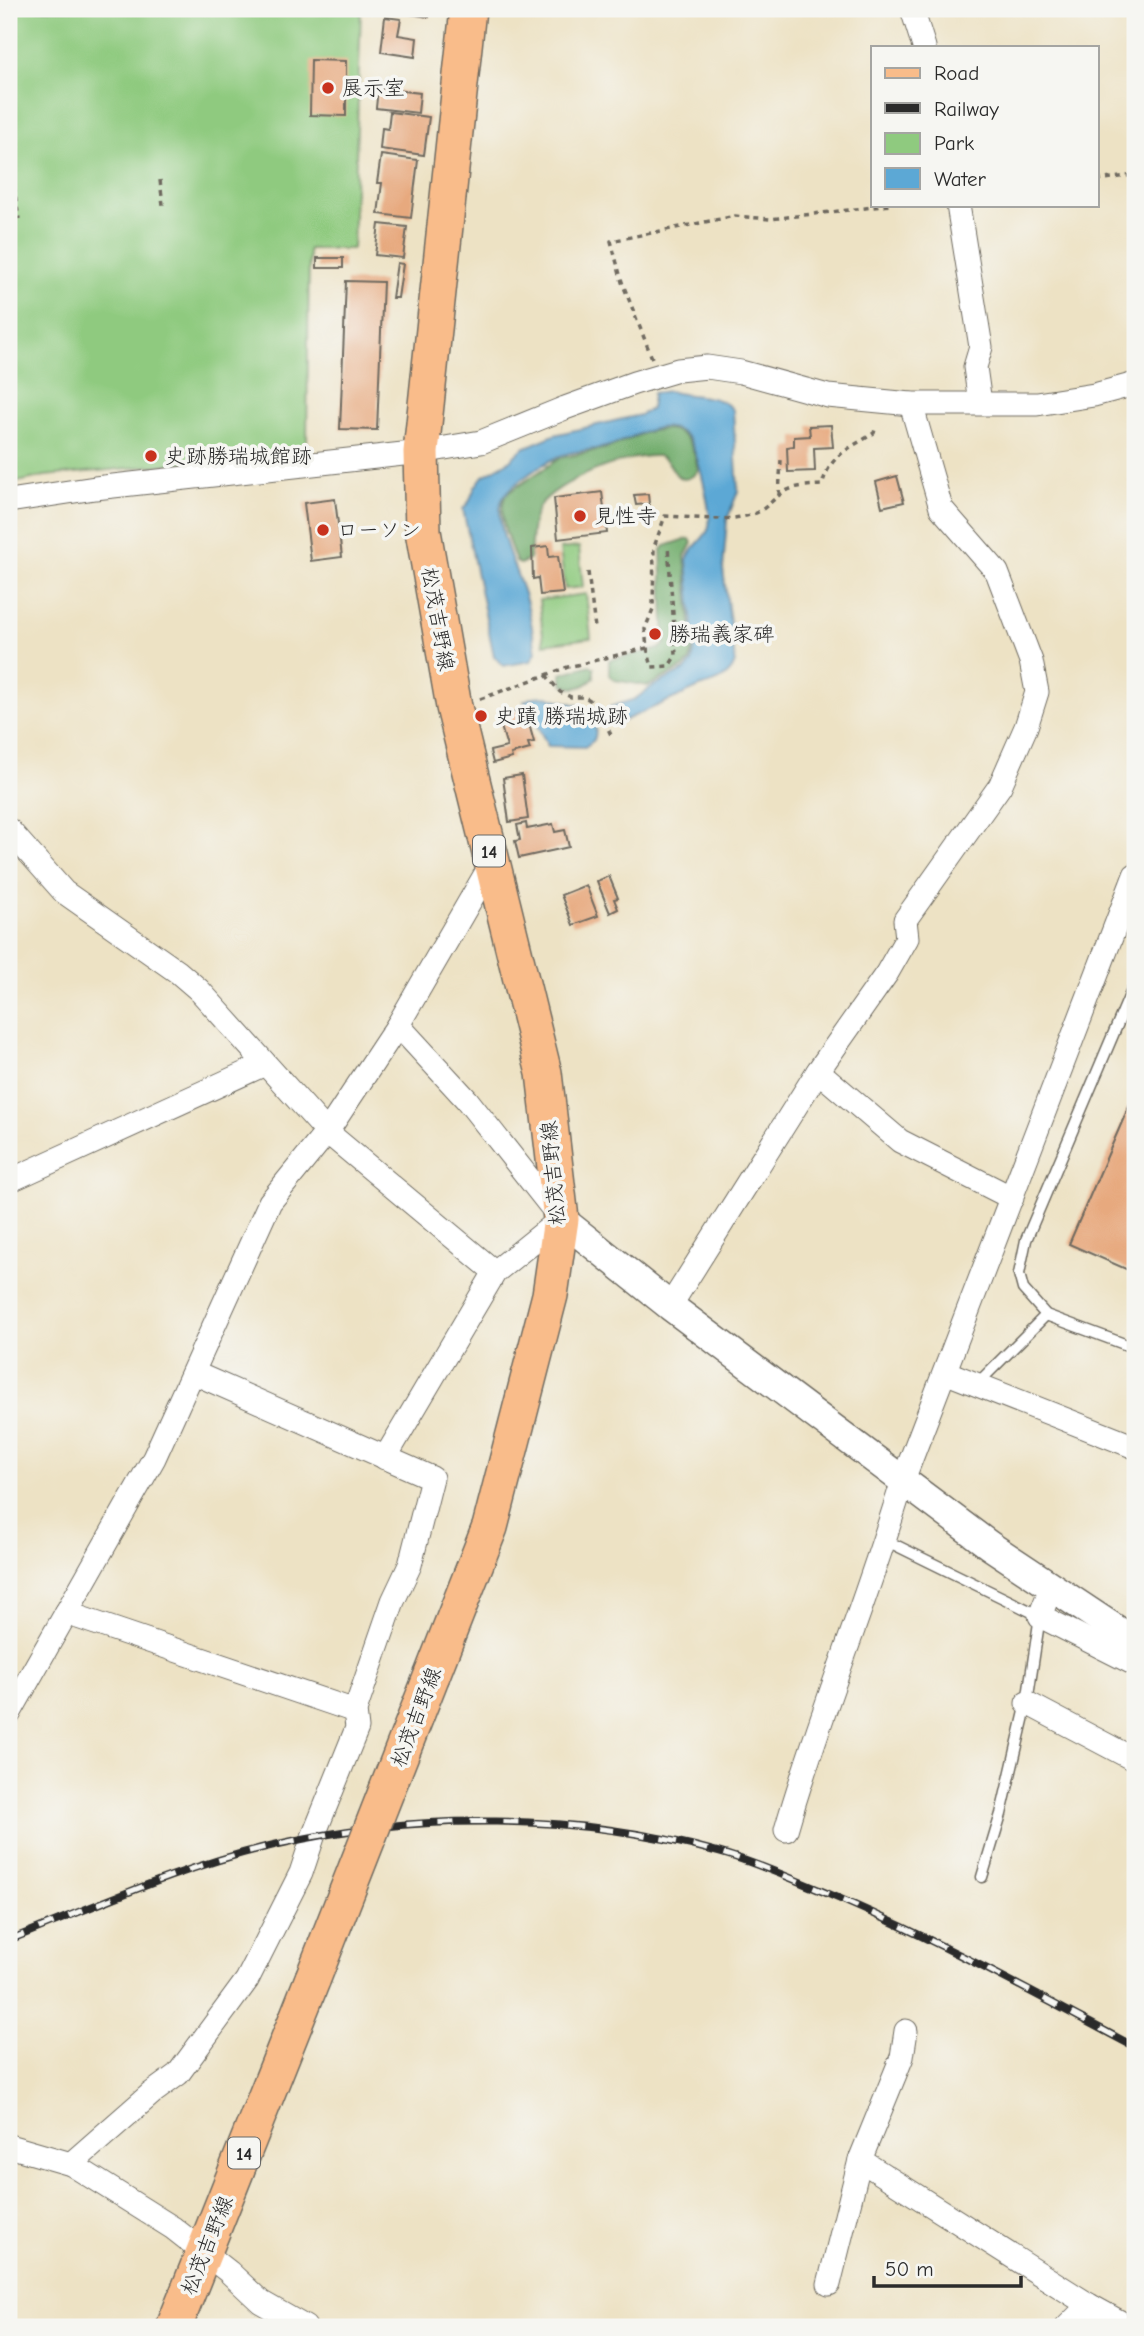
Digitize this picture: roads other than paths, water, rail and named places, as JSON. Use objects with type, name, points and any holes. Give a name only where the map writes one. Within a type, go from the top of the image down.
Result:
[{"type":"main road","name":"松茂吉野線","points":[[174,2327],[491,1527],[550,1295],[561,1219],[544,1073],[456,714],[423,531],[421,452],[468,9]]},
{"type":"street","points":[[912,9],[924,46]]},
{"type":"street","points":[[958,206],[981,347],[975,367],[980,403]]},
{"type":"street","points":[[9,501],[95,488],[421,452],[481,442],[576,404],[678,370],[707,367],[741,372],[828,396],[911,404],[1037,404],[1094,395],[1135,384]]},
{"type":"street","points":[[670,1306],[817,1071],[894,961],[907,937],[905,920],[1000,786],[1026,727],[1037,692],[1031,661],[997,572],[941,508],[911,404]]},
{"type":"street","points":[[9,830],[64,892],[200,990],[327,1132],[495,1272]]},
{"type":"street","points":[[9,1714],[154,1458],[270,1202],[327,1132],[398,1025],[492,863]]},
{"type":"street","points":[[786,1830],[808,1754],[885,1540],[903,1480],[1135,874]]},
{"type":"street","points":[[398,1025],[467,1100],[561,1219],[670,1306],[903,1480],[1051,1588],[1135,1642]]},
{"type":"street","points":[[9,1181],[265,1063]]},
{"type":"street","points":[[817,1071],[900,1141],[1012,1198]]},
{"type":"street","points":[[384,1458],[495,1272],[561,1219]]},
{"type":"street","points":[[946,1372],[1135,1447]]},
{"type":"street","points":[[71,2164],[177,2074],[247,1980],[300,1873],[357,1728],[355,1711],[393,1601],[410,1565],[432,1478],[194,1373]]},
{"type":"street","points":[[1051,1588],[1040,1616],[1135,1664]]},
{"type":"street","points":[[66,1613],[355,1711]]},
{"type":"street","points":[[1027,1703],[1135,1760]]},
{"type":"street","points":[[829,2284],[860,2160],[902,2057],[906,2031]]},
{"type":"street","points":[[9,2146],[71,2164],[173,2228],[205,2252],[261,2302],[305,2327]]},
{"type":"street","points":[[860,2160],[1089,2305],[1129,2327]]},
{"type":"street","points":[[1067,2327],[1089,2305]]},
{"type":"lane","points":[[1135,984],[1026,1240],[1019,1275],[1023,1289],[1046,1315],[1135,1348]]},
{"type":"lane","points":[[978,1384],[1046,1315]]},
{"type":"lane","points":[[885,1540],[1040,1616],[1027,1703],[1001,1814],[982,1877]]},
{"type":"water","points":[[669,391],[719,400],[733,410],[738,491],[727,520],[723,569],[735,662],[730,672],[718,681],[616,724],[610,718],[610,707],[635,699],[653,686],[685,670],[692,662],[695,648],[687,560],[708,530],[709,511],[696,455],[688,438],[679,431],[660,428],[609,446],[563,455],[525,477],[504,497],[501,503],[501,526],[529,613],[536,652],[531,661],[503,666],[494,656],[463,509],[483,476],[509,461],[523,448],[554,435],[640,415],[651,409],[653,393]]},
{"type":"water","points":[[547,696],[580,706],[588,712],[595,726],[594,740],[585,747],[548,746],[524,701]]},
{"type":"railway","points":[[9,1940],[173,1875],[274,1845],[328,1834],[440,1822],[553,1824],[665,1839],[759,1865],[904,1928],[1135,2047]]},
{"type":"place","name":"展示室","points":[[328,88]]},
{"type":"place","name":"史跡勝瑞城館跡","points":[[151,456]]},
{"type":"place","name":"見性寺","points":[[580,516]]},
{"type":"place","name":"ローソン","points":[[323,530]]},
{"type":"place","name":"勝瑞義家碑","points":[[655,634]]},
{"type":"place","name":"史蹟 勝瑞城跡","points":[[481,716]]}]
